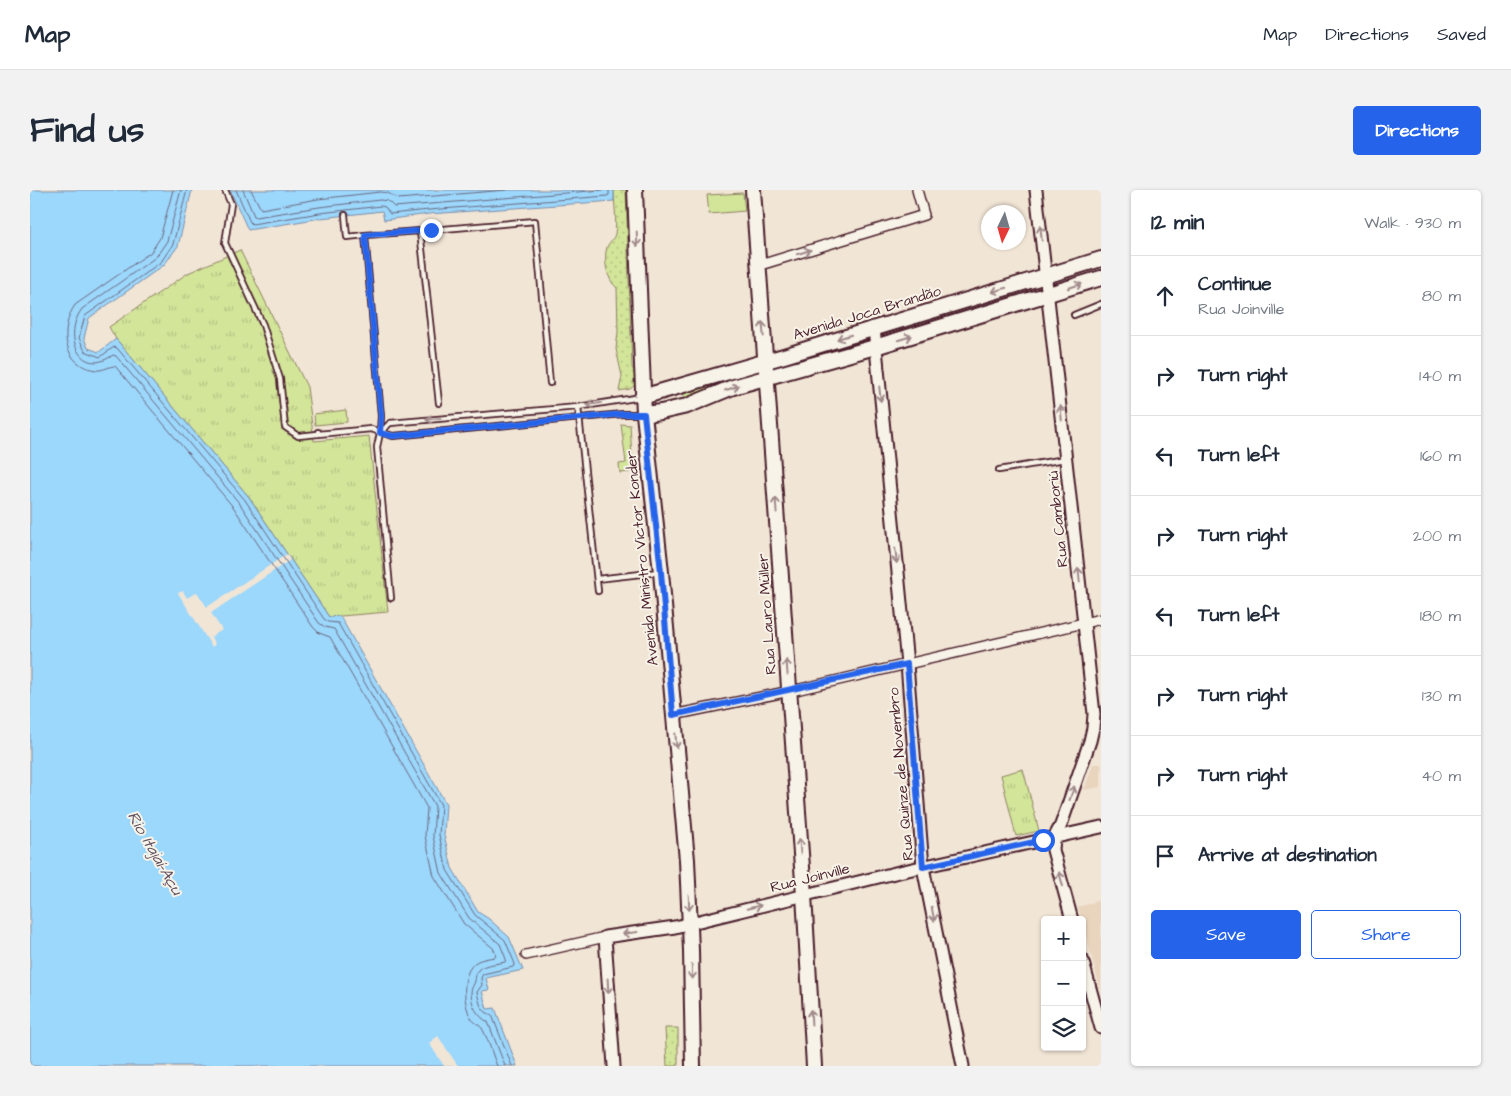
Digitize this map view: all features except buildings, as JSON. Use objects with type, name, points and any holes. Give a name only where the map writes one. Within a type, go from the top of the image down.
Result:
[{"type":"main road","name":"Avenida Ministro Victor Konder","points":[[635,190],[642,397],[661,572],[687,860],[693,1066]]},
{"type":"main road","name":"Rua Lauro Müller","points":[[753,190],[804,895],[814,1066]]},
{"type":"main road","name":"Avenida Joca Brandão","points":[[642,397],[1101,259]]},
{"type":"main road","points":[[644,414],[687,406],[733,387],[875,347],[1101,278]]},
{"type":"main road","points":[[679,386],[678,398],[681,404],[687,406]]},
{"type":"street","points":[[757,266],[924,215],[917,190]]},
{"type":"street","name":"Rua Camboriú","points":[[1036,190],[1094,714],[1093,728],[1061,825],[1054,838]]},
{"type":"street","name":"Rua Quinze de Novembro","points":[[874,328],[907,664],[923,867],[963,1066]]},
{"type":"street","points":[[673,715],[789,691],[1101,619]]},
{"type":"street","name":"Rua Joinville","points":[[526,954],[605,937],[675,927],[923,867],[1101,827]]},
{"type":"street","points":[[1054,838],[1053,850],[1071,916]]},
{"type":"street","points":[[605,937],[614,1066]]},
{"type":"street","points":[[1083,961],[1101,1028]]},
{"type":"lane","points":[[225,190],[231,204],[225,243],[263,325],[280,379],[285,427],[298,436],[371,429],[393,436],[580,418],[644,414]]},
{"type":"lane","points":[[345,215],[347,236],[535,221],[550,383]]},
{"type":"lane","points":[[420,230],[439,403]]},
{"type":"lane","points":[[365,235],[381,416],[380,433],[376,447],[391,598]]},
{"type":"lane","points":[[1074,315],[1101,304]]},
{"type":"lane","points":[[380,433],[390,423],[578,407],[642,397]]},
{"type":"lane","points":[[578,407],[598,591]]},
{"type":"lane","points":[[1000,470],[1066,458]]},
{"type":"lane","points":[[597,579],[661,572]]},
{"type":"shaded area","points":[[1093,764],[1101,764],[1101,787],[1084,790]]},
{"type":"shaded area","points":[[1101,900],[1101,991],[1086,936],[1086,916],[1080,916],[1078,907]]},
{"type":"green space","points":[[614,190],[626,190],[632,368],[635,372],[635,385],[630,389],[619,391],[622,376],[616,349],[618,332],[617,288],[608,275],[605,258],[607,247],[615,234]]},
{"type":"green space","points":[[743,193],[745,211],[709,214],[707,195]]},
{"type":"green space","points":[[240,250],[307,387],[314,441],[369,436],[388,612],[329,617],[249,497],[116,339],[109,327],[188,273]]},
{"type":"green space","points":[[755,370],[757,374],[689,399],[684,396],[683,391]]},
{"type":"green space","points":[[346,410],[347,422],[315,425],[314,414]]},
{"type":"green space","points":[[621,424],[630,425],[631,472],[620,473],[619,464],[626,463]]},
{"type":"green space","points":[[1023,769],[1039,831],[1016,836],[1001,775]]},
{"type":"green space","points":[[665,1028],[678,1028],[678,1066],[667,1066]]},
{"type":"water","name":"Rio Itajaí-Açu","points":[[30,190],[192,190],[178,246],[164,265],[89,318],[84,338],[88,348],[99,352],[116,339],[249,497],[329,617],[340,616],[446,804],[444,835],[452,868],[478,912],[509,937],[523,970],[486,978],[489,990],[482,991],[487,1009],[495,1008],[517,1066],[30,1066]]},
{"type":"water","points":[[230,190],[614,190],[614,201],[429,214],[384,220],[382,211],[321,218],[248,230]]},
{"type":"pier","points":[[287,554],[290,560],[211,613],[222,630],[211,637],[215,644],[212,647],[178,593],[183,591],[187,598],[197,592],[207,607]]},
{"type":"pier","points":[[438,1036],[458,1066],[444,1066],[429,1043]]},
{"type":"route","points":[[431,230],[365,235],[381,416],[380,433],[393,436],[623,414],[644,414],[661,572],[673,715],[800,689],[907,664],[923,867],[1043,840]]}]
